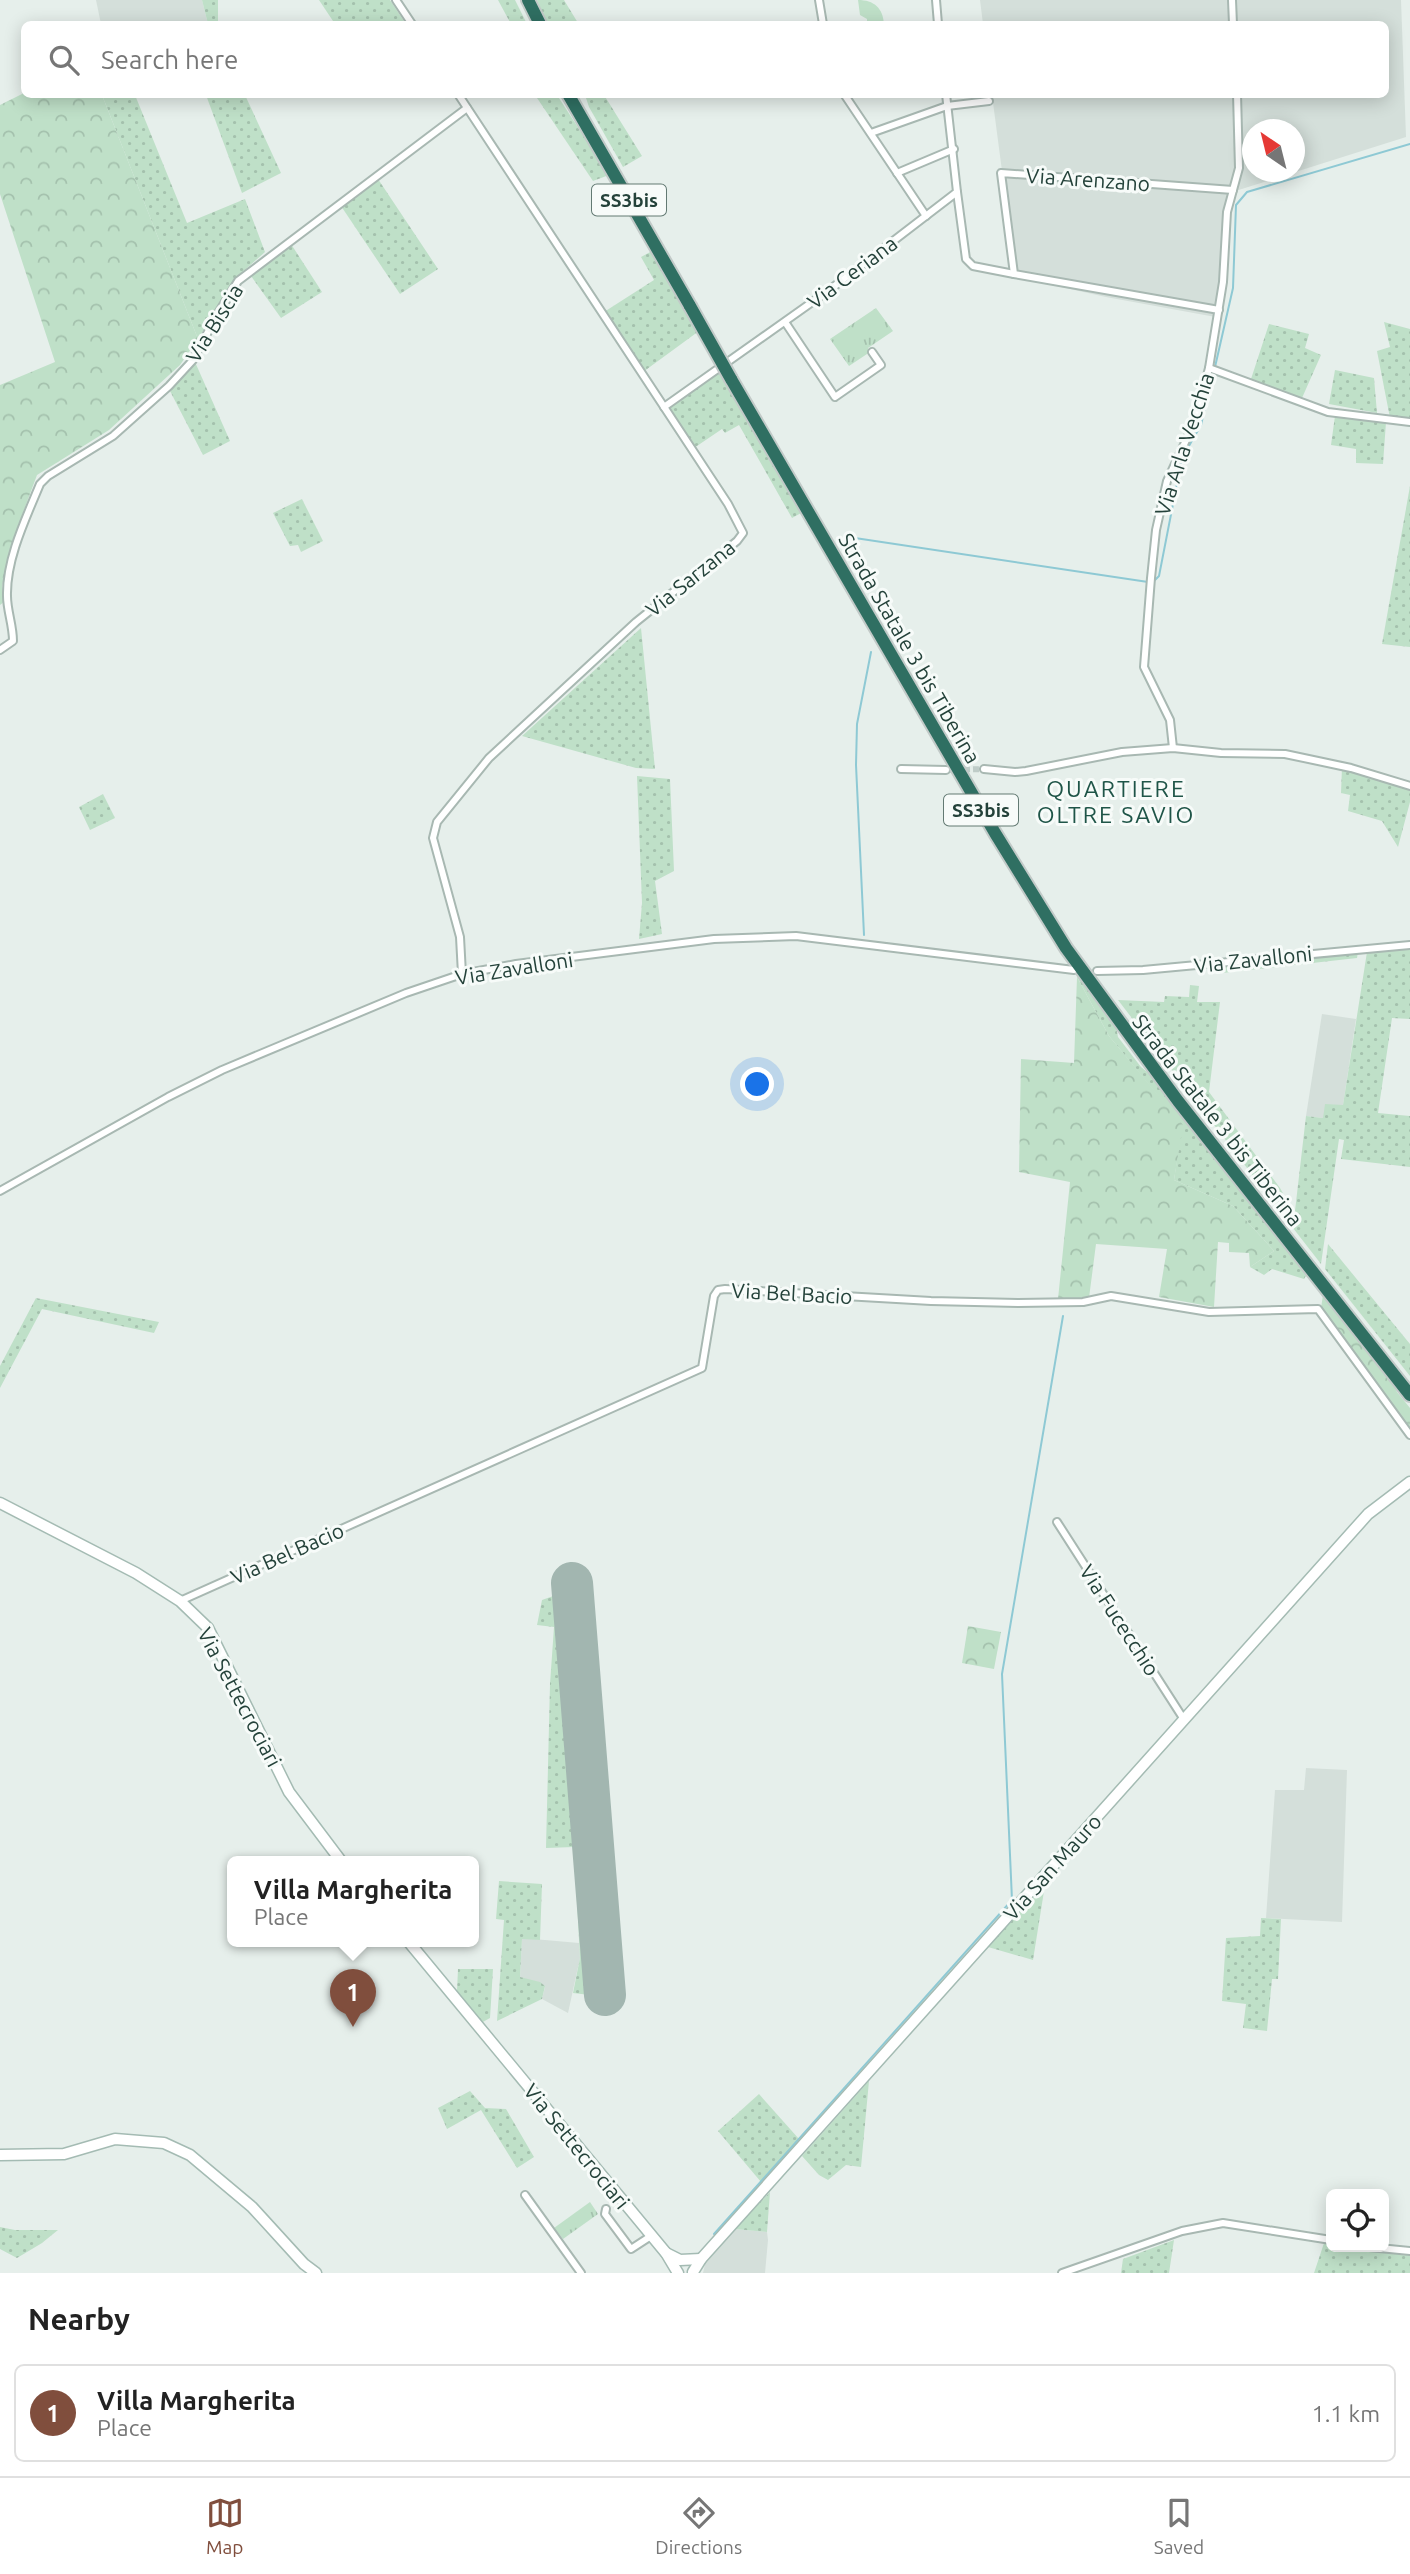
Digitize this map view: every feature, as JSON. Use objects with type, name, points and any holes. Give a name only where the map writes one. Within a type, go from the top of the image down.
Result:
[{"type":"highway","points":[[519,0],[530,21]]},
{"type":"highway","points":[[528,0],[538,21]]},
{"type":"highway","name":"Strada Statale 3 bis Tiberina","points":[[570,98],[693,304]]},
{"type":"highway","name":"Strada Statale 3 bis Tiberina","points":[[579,98],[734,377],[1043,898],[1142,1043],[1410,1395]]},
{"type":"highway","name":"Strada Statale 3 bis Tiberina","points":[[1342,1306],[1410,1384]]},
{"type":"main road","name":"Via San Mauro","points":[[686,2271],[701,2259],[1368,1514],[1410,1482]]},
{"type":"main road","name":"Via Settecrociari","points":[[0,1503],[136,1573],[180,1601],[208,1628],[289,1792],[337,1856]]},
{"type":"main road","name":"Via Settecrociari","points":[[413,1947],[651,2236],[686,2271]]},
{"type":"main road","points":[[0,2155],[26,2157],[64,2154],[116,2138],[164,2143],[190,2155],[231,2189],[316,2273]]},
{"type":"main road","points":[[666,2253],[680,2260],[701,2259]]},
{"type":"street","points":[[396,0],[410,21]]},
{"type":"street","points":[[819,0],[822,21]]},
{"type":"street","points":[[936,0],[938,21]]},
{"type":"street","points":[[1232,0],[1233,21]]},
{"type":"street","name":"Via Sarzana","points":[[461,98],[728,504],[743,533],[737,541],[636,622],[489,758],[437,822],[433,838],[460,937],[462,974]]},
{"type":"street","points":[[847,98],[926,216]]},
{"type":"street","points":[[946,98],[966,259],[973,266],[1219,310]]},
{"type":"street","name":"Via Arla Vecchia","points":[[1173,748],[1170,720],[1144,667],[1150,582],[1156,530],[1167,481],[1194,423],[1213,369],[1223,282],[1227,212],[1239,168],[1237,98]]},
{"type":"street","points":[[871,133],[947,106],[989,101]]},
{"type":"street","name":"Via Biscia","points":[[0,650],[13,640],[7,595],[9,576],[40,484],[48,476],[113,436],[169,386],[193,360],[238,281],[467,108]]},
{"type":"street","points":[[897,173],[954,149]]},
{"type":"street","name":"Via Arenzano","points":[[1014,274],[1001,173],[1233,190]]},
{"type":"street","name":"Via Ceriana","points":[[664,407],[785,322],[957,192]]},
{"type":"street","points":[[785,322],[835,397],[881,365],[872,352]]},
{"type":"street","points":[[1213,369],[1328,412],[1410,422]]},
{"type":"street","points":[[984,769],[1027,771],[1122,752],[1173,748],[1221,753],[1285,754],[1352,768],[1410,786]]},
{"type":"street","points":[[901,769],[946,770]]},
{"type":"street","name":"Via Zavalloni","points":[[0,1191],[168,1097],[222,1070],[406,993],[462,974],[516,964],[752,936],[796,936],[1074,970]]},
{"type":"street","name":"Via Zavalloni","points":[[1097,971],[1143,970],[1410,945]]},
{"type":"street","name":"Via Bel Bacio","points":[[180,1601],[702,1368],[714,1296],[718,1290],[931,1301],[1056,1304],[1083,1303],[1111,1296],[1209,1312],[1318,1309],[1410,1435]]},
{"type":"street","name":"Via Fucecchio","points":[[1056,1522],[1184,1718]]},
{"type":"street","points":[[525,2195],[581,2273]]},
{"type":"street","points":[[606,2209],[605,2214],[631,2249],[651,2236]]},
{"type":"street","points":[[1062,2273],[1182,2231],[1223,2223],[1326,2239]]},
{"type":"street","points":[[1389,2249],[1410,2251]]},
{"type":"shaded area","points":[[96,0],[202,0],[207,21],[100,21]]},
{"type":"shaded area","points":[[980,0],[1401,0],[1406,137],[1305,169],[1305,119],[1242,119],[1242,182],[1264,182],[1229,193],[1223,268],[1227,268],[1228,275],[1221,318],[1016,277],[992,98],[1389,98],[1389,21],[983,21]]},
{"type":"shaded area","points":[[1322,1014],[1356,1019],[1343,1105],[1323,1118],[1306,1116]]},
{"type":"shaded area","points":[[1306,1768],[1347,1770],[1342,1922],[1266,1918],[1275,1790],[1304,1790]]},
{"type":"shaded area","points":[[522,1938],[579,1943],[580,1958],[568,2013],[542,1999],[545,1987],[520,1978]]},
{"type":"shaded area","points":[[735,2229],[767,2232],[765,2273],[703,2273],[705,2264]]},
{"type":"green space","points":[[202,0],[218,0],[218,21],[207,21]]},
{"type":"green space","points":[[319,0],[390,0],[404,21],[333,21]]},
{"type":"green space","points":[[498,0],[515,0],[526,21],[509,21]]},
{"type":"green space","points":[[537,0],[564,0],[577,21],[546,21]]},
{"type":"green space","points":[[858,0],[877,6],[883,21],[867,21],[860,15]]},
{"type":"green space","points":[[21,94],[21,98],[103,98],[198,339],[180,365],[109,430],[37,475],[11,545],[2,586],[4,602],[0,605],[0,385],[55,362],[0,194],[0,105]]},
{"type":"green space","points":[[103,98],[136,98],[187,223],[245,199],[265,252],[238,276],[198,339]]},
{"type":"green space","points":[[207,98],[246,98],[281,173],[242,193]]},
{"type":"green space","points":[[537,98],[559,98],[609,175],[593,181]]},
{"type":"green space","points":[[586,98],[606,98],[642,156],[623,167]]},
{"type":"green space","points":[[378,179],[438,269],[400,294],[341,206]]},
{"type":"green space","points":[[291,244],[322,292],[281,318],[251,276],[264,262]]},
{"type":"green space","points":[[652,251],[699,331],[643,372],[604,312],[654,280],[641,257]]},
{"type":"green space","points":[[876,308],[893,331],[868,348],[870,352],[849,366],[830,339]]},
{"type":"green space","points":[[1384,322],[1410,329],[1410,423],[1390,418],[1377,351],[1390,347]]},
{"type":"green space","points":[[1269,324],[1309,334],[1305,348],[1321,355],[1302,398],[1251,379]]},
{"type":"green space","points":[[195,362],[230,441],[203,455],[170,391]]},
{"type":"green space","points":[[721,370],[803,512],[792,518],[739,425],[725,433],[722,429],[694,448],[668,409]]},
{"type":"green space","points":[[1335,370],[1374,378],[1377,413],[1329,404]]},
{"type":"green space","points":[[1335,416],[1386,422],[1383,464],[1356,463],[1356,449],[1331,445]]},
{"type":"green space","points":[[1410,486],[1410,647],[1382,644]]},
{"type":"green space","points":[[302,499],[323,541],[301,552],[298,545],[290,546],[273,513]]},
{"type":"green space","points":[[641,628],[655,769],[636,768],[522,736]]},
{"type":"green space","points":[[1342,767],[1410,788],[1410,802],[1398,847],[1382,821],[1348,811],[1350,795],[1341,793]]},
{"type":"green space","points":[[637,776],[670,779],[674,871],[655,881],[662,934],[639,939],[642,903]]},
{"type":"green space","points":[[103,794],[115,818],[90,830],[79,807]]},
{"type":"green space","points":[[1410,949],[1410,1019],[1392,1018],[1378,1113],[1410,1116],[1410,1167],[1341,1159],[1344,1140],[1339,1139],[1321,1264],[1293,1228],[1306,1116],[1323,1118],[1325,1104],[1343,1105],[1367,952]]},
{"type":"green space","points":[[1358,952],[1357,958],[1222,973],[1222,965]]},
{"type":"green space","points":[[1080,975],[1116,1026],[1118,1037],[1141,1067],[1157,1080],[1307,1274],[1304,1279],[1272,1269],[1264,1275],[1250,1267],[1274,1251],[1233,1206],[1174,1180],[1182,1125],[1109,1036],[1077,977]]},
{"type":"green space","points":[[1077,977],[1109,1036],[1183,1125],[1174,1180],[1233,1206],[1274,1251],[1250,1267],[1249,1253],[1229,1252],[1229,1243],[1218,1242],[1214,1307],[1159,1297],[1167,1249],[1096,1244],[1089,1298],[1058,1299],[1070,1182],[1019,1172],[1021,1059],[1074,1063]]},
{"type":"green space","points":[[1190,985],[1199,986],[1197,1002],[1220,1002],[1209,1092],[1280,1188],[1288,1202],[1287,1220],[1118,1000],[1164,1002],[1165,996],[1189,997]]},
{"type":"green space","points":[[1328,1244],[1410,1344],[1410,1376],[1325,1269]]},
{"type":"green space","points":[[1323,1295],[1391,1379],[1397,1392],[1410,1408],[1410,1428],[1321,1308]]},
{"type":"green space","points":[[36,1298],[159,1322],[154,1333],[42,1309],[0,1388],[0,1366]]},
{"type":"green space","points":[[566,1584],[571,1683],[598,1996],[573,1993],[580,1958],[574,1847],[546,1848],[554,1627],[537,1625],[542,1600],[556,1595],[558,1587]]},
{"type":"green space","points":[[968,1626],[1001,1632],[994,1669],[962,1663]]},
{"type":"green space","points":[[499,1881],[542,1884],[540,1940],[522,1939],[520,1977],[545,1986],[542,1999],[497,2021],[504,1920],[496,1919]]},
{"type":"green space","points":[[1045,1885],[1033,1960],[988,1947]]},
{"type":"green space","points":[[1261,1918],[1281,1919],[1278,1979],[1272,1979],[1267,2031],[1243,2028],[1246,2004],[1222,2001],[1226,1938],[1260,1936]]},
{"type":"green space","points":[[458,1969],[493,1969],[490,2018],[481,2023],[457,1991]]},
{"type":"green space","points":[[869,2081],[861,2167],[846,2165],[828,2180],[819,2175],[802,2156]]},
{"type":"green space","points":[[470,2091],[485,2108],[506,2109],[534,2157],[517,2168],[481,2110],[447,2129],[438,2108]]},
{"type":"green space","points":[[759,2094],[799,2139],[761,2182],[718,2131]]},
{"type":"green space","points":[[770,2192],[767,2232],[735,2229]]},
{"type":"green space","points":[[590,2202],[598,2214],[563,2239],[554,2228]]},
{"type":"green space","points":[[0,2227],[15,2230],[58,2230],[17,2258],[0,2249]]},
{"type":"green space","points":[[1174,2240],[1169,2273],[1121,2273],[1123,2259]]},
{"type":"green space","points":[[1324,2243],[1326,2252],[1410,2255],[1410,2273],[1314,2273]]},
{"type":"waterway","points":[[1215,367],[1233,288],[1236,205],[1247,192],[1410,144]]},
{"type":"waterway","points":[[1153,582],[1159,576],[1182,458],[1201,425],[1213,372]]},
{"type":"waterway","points":[[855,538],[1148,582]]},
{"type":"waterway","points":[[864,935],[856,765],[857,724],[871,652]]},
{"type":"waterway","points":[[714,2234],[1012,1900],[1002,1674],[1063,1316]]},
{"type":"runway","points":[[572,1583],[605,1995]]},
{"type":"tunnel","points":[[946,770],[984,769]]},
{"type":"place","name":"Villa Margherita","points":[[353,2027]]},
{"type":"district","name":"QUARTIERE OLTRE SAVIO","points":[[1116,801]]}]
